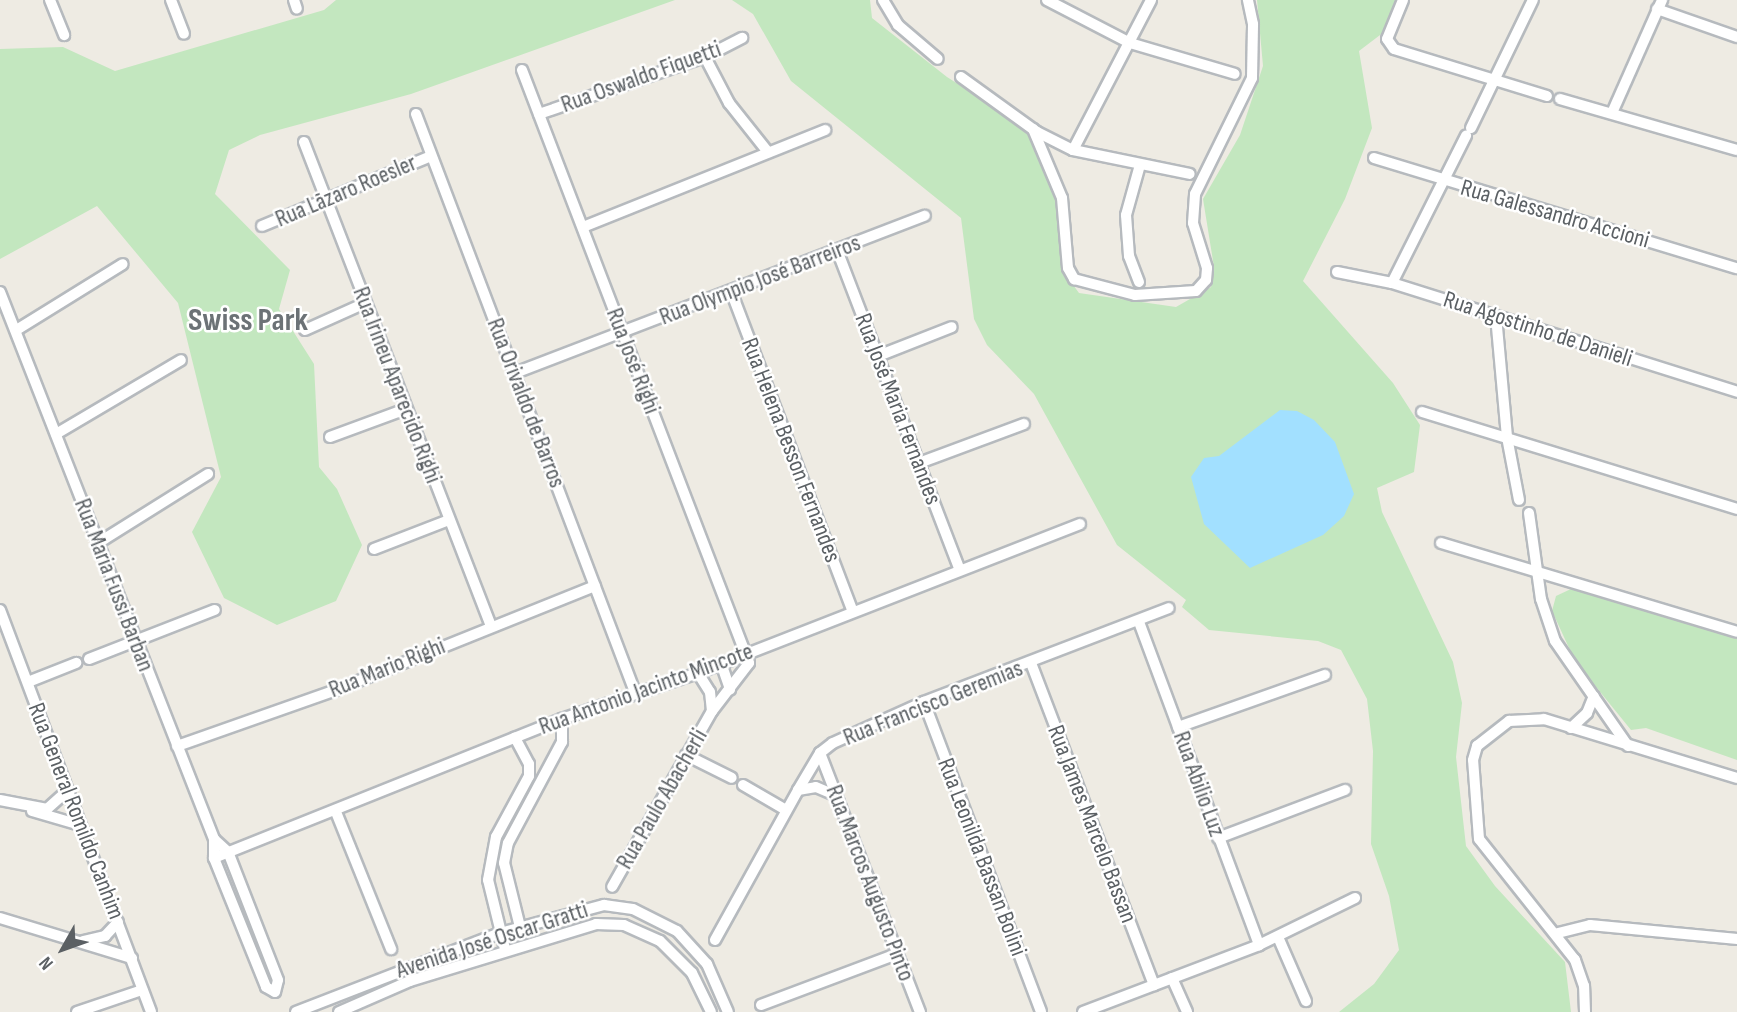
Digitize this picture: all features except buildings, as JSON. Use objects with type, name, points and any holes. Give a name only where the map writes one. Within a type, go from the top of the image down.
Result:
[{"type":"street","points":[[50,0],[64,36]]},
{"type":"street","points":[[171,0],[184,34]]},
{"type":"street","points":[[883,0],[898,25],[938,59]]},
{"type":"street","points":[[1047,0],[1130,43],[1235,74]]},
{"type":"street","points":[[1073,150],[1152,0]]},
{"type":"street","points":[[1033,129],[1062,198],[1068,268],[1074,279],[1135,295],[1196,291],[1206,281],[1208,268],[1193,223],[1195,194],[1252,78],[1253,24],[1248,0]]},
{"type":"street","points":[[1403,0],[1387,39],[1394,49],[1547,96]]},
{"type":"street","points":[[1392,283],[1533,0]]},
{"type":"street","points":[[1612,113],[1659,4],[1737,37]]},
{"type":"street","name":"Rua Oswaldo Fiquetti","points":[[539,114],[705,57],[741,38]]},
{"type":"street","points":[[705,57],[729,103],[768,152]]},
{"type":"street","name":"Rua José Righi","points":[[522,69],[747,653]]},
{"type":"street","points":[[961,77],[1033,129],[1073,150],[1190,174]]},
{"type":"street","points":[[1560,99],[1737,150]]},
{"type":"street","name":"Rua Orivaldo de Barros","points":[[416,114],[635,692]]},
{"type":"street","points":[[583,227],[825,130]]},
{"type":"street","name":"Rua Irineu Aparecido Righi","points":[[304,142],[491,626]]},
{"type":"street","name":"Rua Lãzaro Roesler","points":[[262,226],[328,201],[431,156]]},
{"type":"street","name":"Rua Galessandro Accioni","points":[[1374,158],[1441,181],[1737,268]]},
{"type":"street","points":[[1139,282],[1129,256],[1126,215],[1140,165]]},
{"type":"street","name":"Rua Olympio José Barreiros","points":[[515,373],[925,216]]},
{"type":"street","name":"Rua José Maria Fernandes","points":[[837,250],[959,568]]},
{"type":"street","points":[[0,292],[18,329],[123,264]]},
{"type":"street","name":"Rua Agostinho de Danieli","points":[[1337,272],[1392,283],[1737,392]]},
{"type":"street","name":"Rua Helena Besson Fernandes","points":[[731,291],[852,610]]},
{"type":"street","points":[[305,330],[365,303]]},
{"type":"street","points":[[1496,316],[1507,437],[1519,500]]},
{"type":"street","points":[[878,356],[952,327]]},
{"type":"street","name":"Rua Maria Fussi Barban","points":[[18,329],[56,434],[214,839],[214,858]]},
{"type":"street","points":[[56,434],[181,360]]},
{"type":"street","points":[[330,437],[406,409]]},
{"type":"street","points":[[1422,412],[1737,509]]},
{"type":"street","points":[[919,463],[1024,424]]},
{"type":"street","points":[[98,543],[208,474]]},
{"type":"street","points":[[1528,513],[1538,572],[1555,640],[1628,746]]},
{"type":"street","points":[[374,549],[449,520]]},
{"type":"street","name":"Rua Antonio Jacinto Mincote","points":[[214,858],[336,812],[562,719],[635,692],[698,673],[959,568],[1080,524]]},
{"type":"street","points":[[1441,543],[1737,632]]},
{"type":"street","name":"Rua Mario Righi","points":[[177,746],[336,690],[595,586]]},
{"type":"street","name":"Rua Francisco Geremias","points":[[715,940],[820,753],[849,734],[924,702],[1139,622],[1169,608]]},
{"type":"street","name":"Rua General Romildo Canhim","points":[[0,610],[151,1012]]},
{"type":"street","points":[[89,659],[215,610]]},
{"type":"street","name":"Rua Abilio Luz","points":[[1139,622],[1259,945]]},
{"type":"street","name":"Rua Paulo Abacherli","points":[[612,887],[712,710],[747,669],[747,653]]},
{"type":"street","points":[[28,682],[76,663]]},
{"type":"street","points":[[721,663],[730,689]]},
{"type":"street","name":"Rua James Marcelo Bassan","points":[[1031,663],[1154,985]]},
{"type":"street","name":"Rua Paulo Abacherli","points":[[698,673],[710,692],[712,710]]},
{"type":"street","points":[[1178,727],[1325,675]]},
{"type":"street","points":[[1572,728],[1587,713],[1594,696]]},
{"type":"street","name":"Rua Leonilda Bassan Bolini","points":[[924,702],[1041,1012]]},
{"type":"street","points":[[525,944],[504,863],[508,843],[562,742],[562,719]]},
{"type":"street","points":[[1585,1012],[1584,986],[1558,933],[1479,839],[1473,760],[1485,737],[1509,721],[1544,719],[1737,778]]},
{"type":"street","points":[[505,949],[488,880],[496,837],[528,776],[528,764],[515,738]]},
{"type":"street","name":"Rua Marcos Augusto Pinto","points":[[820,753],[920,1012]]},
{"type":"street","points":[[686,755],[732,778]]},
{"type":"street","points":[[743,785],[786,810]]},
{"type":"street","points":[[798,790],[816,787],[837,796]]},
{"type":"street","points":[[1218,838],[1345,790]]},
{"type":"street","points":[[20,806],[47,809],[67,791]]},
{"type":"street","points":[[0,800],[80,825]]},
{"type":"street","points":[[336,812],[391,949]]},
{"type":"street","name":"Rua Maria Fussi Barban","points":[[214,839],[228,852]]},
{"type":"street","points":[[214,858],[266,987],[275,992],[278,980],[228,852]]},
{"type":"street","points":[[1083,1012],[1259,945],[1355,898]]},
{"type":"street","name":"Avenida José Oscar Gratti","points":[[296,1012],[500,933],[604,905],[653,916],[677,931],[701,956],[728,1012]]},
{"type":"street","points":[[0,918],[132,958]]},
{"type":"street","points":[[83,941],[105,936],[118,922]]},
{"type":"street","name":"Avenida José Oscar Gratti","points":[[339,1012],[410,981],[505,949],[596,924],[624,925],[676,953],[692,973],[711,1012]]},
{"type":"street","points":[[1558,933],[1590,925],[1737,939]]},
{"type":"street","points":[[1278,937],[1306,1001]]},
{"type":"street","points":[[761,1005],[897,954]]},
{"type":"street","points":[[1172,978],[1187,1012]]},
{"type":"street","points":[[77,1012],[142,990]]},
{"type":"green space","points":[[336,0],[675,0],[411,94],[260,135],[229,150],[215,194],[290,270],[279,309],[314,364],[319,467],[337,489],[362,545],[336,601],[277,625],[224,598],[192,532],[221,477],[178,303],[97,206],[0,259],[0,49],[63,47],[115,71],[324,10]]},
{"type":"green space","points":[[732,0],[870,0],[872,18],[947,77],[1024,126],[1062,198],[1063,271],[1079,293],[1176,307],[1211,287],[1214,267],[1203,199],[1240,135],[1263,66],[1257,0],[1402,0],[1384,32],[1359,51],[1372,128],[1345,199],[1303,281],[1393,383],[1420,425],[1414,472],[1377,488],[1382,512],[1453,662],[1462,703],[1456,757],[1466,846],[1495,886],[1565,962],[1571,1012],[1339,1012],[1374,984],[1399,950],[1389,896],[1371,844],[1373,751],[1367,699],[1341,650],[1318,641],[1209,630],[1182,607],[1186,600],[1117,545],[1034,394],[987,345],[974,319],[961,218],[791,81],[753,14]]},
{"type":"green space","points":[[1573,588],[1737,639],[1737,760],[1646,728],[1631,730],[1575,661],[1552,611],[1556,596]]},
{"type":"water","points":[[1280,410],[1297,411],[1314,420],[1335,442],[1354,494],[1344,516],[1323,535],[1250,568],[1204,524],[1191,477],[1204,458],[1219,456]]},
{"type":"district","name":"Swiss Park","points":[[248,321]]}]
